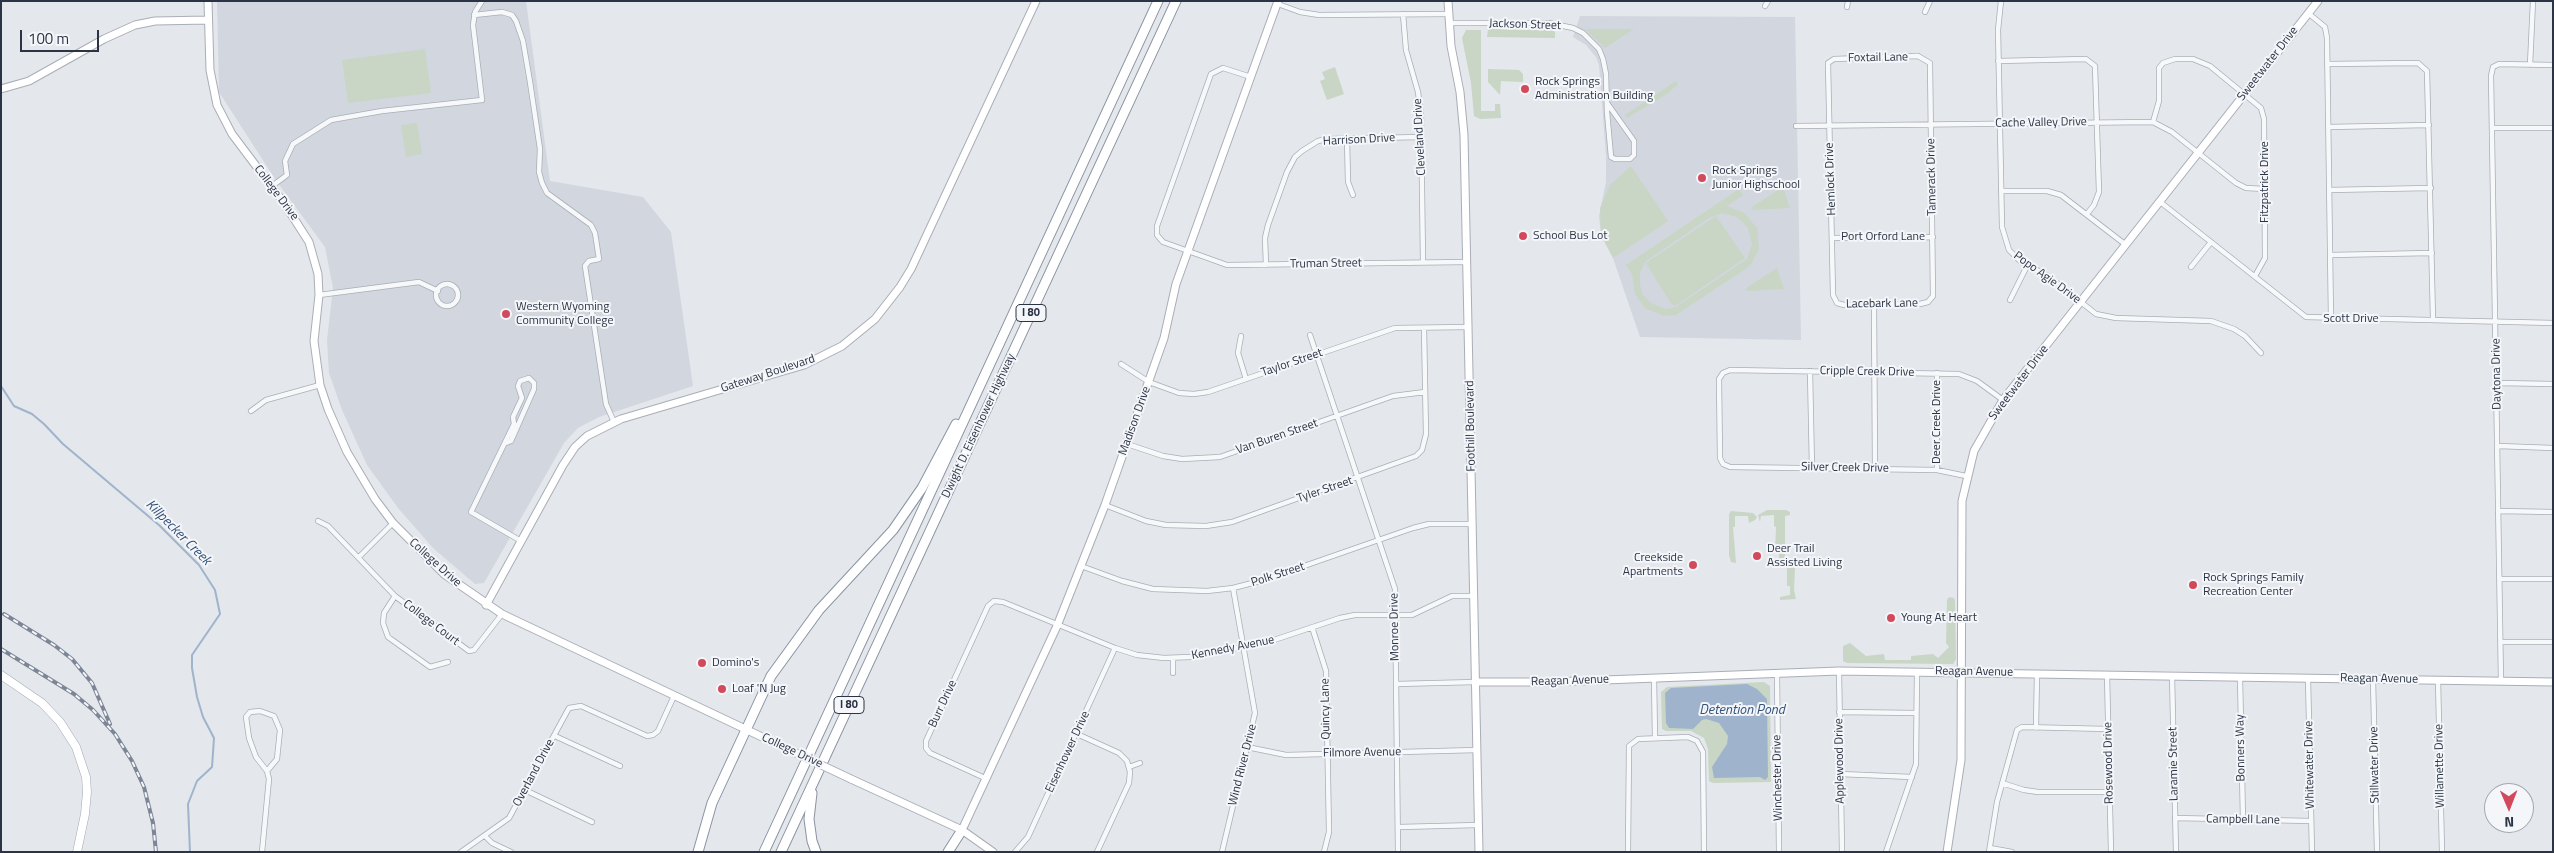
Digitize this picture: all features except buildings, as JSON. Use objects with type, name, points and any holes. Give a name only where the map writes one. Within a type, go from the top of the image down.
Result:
[{"type":"highway","name":"Dwight D. Eisenhower Highway","points":[[764,852],[1158,1]]},
{"type":"highway","name":"Dwight D. Eisenhower Highway","points":[[781,852],[1176,1]]},
{"type":"highway","name":"I 80","points":[[698,852],[712,803],[772,676],[814,618],[893,530],[922,488],[1002,340]]},
{"type":"highway","name":"I 80","points":[[812,785],[809,818],[816,852]]},
{"type":"highway","points":[[948,852],[962,830]]},
{"type":"highway","points":[[955,852],[962,830]]},
{"type":"main road","name":"College Drive","points":[[208,1],[210,70],[217,105],[232,134],[272,186],[309,242],[318,274],[319,295],[314,342],[320,385],[336,431],[350,459],[375,499],[393,523],[444,574],[486,605],[502,614],[962,830],[993,852]]},
{"type":"main road","name":"Gateway Boulevard","points":[[486,605],[575,446],[601,427],[614,422],[804,365],[842,346],[875,318],[900,288],[912,269],[1036,1]]},
{"type":"main road","name":"Foothill Boulevard","points":[[1448,1],[1449,23],[1460,92],[1464,135],[1479,852]]},
{"type":"main road","name":"Sweetwater Drive","points":[[1947,852],[1960,778],[1963,672],[1962,502],[1966,476],[1981,438],[2004,400],[2318,1]]},
{"type":"main road","name":"Madison Drive","points":[[962,830],[1057,626],[1105,506],[1164,338],[1172,299],[1187,253],[1278,2]]},
{"type":"main road","points":[[1,89],[29,81],[104,39],[134,25],[155,21],[208,20]]},
{"type":"main road","name":"Reagan Avenue","points":[[1476,682],[1654,678],[1839,670],[2553,682]]},
{"type":"main road","points":[[1,675],[42,702],[60,722],[76,747],[86,777],[87,792],[78,851]]},
{"type":"street","points":[[272,186],[287,175],[285,161],[293,144],[331,120],[382,111],[482,100],[473,25],[474,15],[482,1]]},
{"type":"street","points":[[1925,12],[1930,1]]},
{"type":"street","name":"Popo Agie Drive","points":[[2001,1],[1998,61],[2002,227],[2005,242],[2014,256],[2027,266],[2048,276],[2096,314],[2106,317],[2200,320],[2221,323],[2245,336],[2261,353]]},
{"type":"street","points":[[2533,1],[2530,65],[2553,65]]},
{"type":"street","points":[[1278,2],[1309,14],[1448,14]]},
{"type":"street","points":[[474,15],[502,12],[516,20],[523,41],[530,82],[540,149],[539,172],[542,183],[547,193],[590,225],[595,234],[599,259],[589,261],[585,266],[606,404],[614,422]]},
{"type":"street","points":[[2308,13],[2324,27],[2327,64],[2331,319]]},
{"type":"street","name":"Cleveland Drive","points":[[1403,14],[1406,50],[1420,102],[1423,262]]},
{"type":"street","name":"Jackson Street","points":[[1449,23],[1549,24],[1573,28],[1591,41],[1603,59],[1606,74],[1607,102],[1611,157],[1615,159],[1630,159],[1634,156],[1634,141],[1607,102]]},
{"type":"street","name":"Foxtail Lane","points":[[1828,63],[1834,59],[1918,56],[1927,60]]},
{"type":"street","name":"Fitzpatrick Drive","points":[[2153,122],[2159,101],[2159,68],[2168,60],[2186,58],[2201,62],[2256,102],[2263,113],[2265,258],[2254,276]]},
{"type":"street","name":"Tamerack Drive","points":[[1927,60],[1930,63],[1932,124],[1933,296]]},
{"type":"street","points":[[1998,61],[2086,60],[2095,66],[2097,71],[2099,192],[2094,205],[2087,214]]},
{"type":"street","name":"Hemlock Drive","points":[[1828,63],[1832,295]]},
{"type":"street","points":[[2327,64],[2422,64],[2428,76],[2433,319]]},
{"type":"street","name":"Daytona Drive","points":[[2501,681],[2498,383],[2491,76],[2494,67],[2500,64],[2530,65]]},
{"type":"street","name":"Truman Street","points":[[1251,77],[1228,68],[1219,69],[1211,74],[1156,231],[1163,242],[1187,253],[1227,265],[1467,262]]},
{"type":"street","name":"Cache Valley Drive","points":[[1796,126],[2153,122],[2172,132],[2241,185],[2265,189]]},
{"type":"street","points":[[2328,127],[2429,125]]},
{"type":"street","points":[[2492,128],[2553,128]]},
{"type":"street","name":"Harrison Drive","points":[[1266,265],[1266,231],[1291,162],[1302,151],[1318,141],[1421,137]]},
{"type":"street","points":[[1347,139],[1348,182],[1353,195]]},
{"type":"street","points":[[2329,190],[2430,188]]},
{"type":"street","points":[[2001,191],[2054,192],[2087,214],[2126,245]]},
{"type":"street","name":"Scott Drive","points":[[2159,201],[2306,317],[2331,319],[2496,320],[2553,323]]},
{"type":"street","name":"Port Orford Lane","points":[[1832,238],[1933,237]]},
{"type":"street","points":[[2191,267],[2211,242]]},
{"type":"street","points":[[2330,255],[2432,253]]},
{"type":"street","points":[[2010,300],[2027,266]]},
{"type":"street","points":[[319,295],[418,282],[438,291]]},
{"type":"street","points":[[449,284],[457,290],[458,298],[451,305],[444,305],[438,300],[438,291],[442,286],[449,284]]},
{"type":"street","name":"Lacebark Lane","points":[[1832,295],[1837,303],[1844,306],[1920,304],[1928,302],[1933,296]]},
{"type":"street","points":[[1874,304],[1875,469]]},
{"type":"street","name":"Taylor Street","points":[[1120,364],[1149,382],[1180,393],[1194,394],[1208,392],[1395,328],[1469,327]]},
{"type":"street","name":"Tyler Street","points":[[1105,506],[1146,521],[1166,525],[1206,526],[1232,522],[1407,461],[1422,450],[1426,434],[1424,328]]},
{"type":"street","name":"Monroe Drive","points":[[1310,335],[1315,355],[1395,588],[1398,852]]},
{"type":"street","points":[[1241,336],[1238,353],[1246,379]]},
{"type":"street","name":"Cripple Creek Drive","points":[[1723,464],[1720,458],[1719,379],[1723,373],[1730,370],[1959,374],[1969,377],[2004,400]]},
{"type":"street","points":[[1810,371],[1812,468]]},
{"type":"street","name":"Deer Creek Drive","points":[[1937,373],[1937,470]]},
{"type":"street","points":[[506,443],[511,441],[534,389],[534,384],[529,378],[524,378],[518,384],[522,398],[506,443],[471,512],[521,541]]},
{"type":"street","points":[[2498,383],[2553,384]]},
{"type":"street","points":[[251,411],[266,400],[320,385]]},
{"type":"street","name":"Van Buren Street","points":[[1127,444],[1163,456],[1206,458],[1220,456],[1393,396],[1425,392]]},
{"type":"street","points":[[2498,446],[2553,448]]},
{"type":"street","name":"Silver Creek Drive","points":[[1723,464],[1730,466],[1937,470],[1966,476]]},
{"type":"street","points":[[2499,511],[2553,512]]},
{"type":"street","name":"College Court","points":[[318,521],[328,526],[395,596],[469,651],[474,650],[502,614]]},
{"type":"street","points":[[359,557],[393,523]]},
{"type":"street","name":"Polk Street","points":[[1081,566],[1122,581],[1153,589],[1181,592],[1233,588],[1413,528],[1429,524],[1472,524]]},
{"type":"street","points":[[2500,578],[2553,579]]},
{"type":"street","name":"Wind River Drive","points":[[1222,852],[1255,712],[1233,588]]},
{"type":"street","points":[[395,596],[384,613],[383,623],[388,638],[430,667],[448,662]]},
{"type":"street","name":"Kennedy Avenue","points":[[994,601],[1003,602],[1057,626],[1115,648],[1137,655],[1173,658],[1268,642],[1355,615],[1412,614],[1423,611],[1440,600],[1452,596],[1474,596]]},
{"type":"street","name":"Burr Drive","points":[[987,779],[930,753],[926,748],[926,741],[988,606],[994,601]]},
{"type":"street","name":"Quincy Lane","points":[[1312,627],[1326,672],[1328,832],[1324,852]]},
{"type":"street","points":[[2501,642],[2553,642]]},
{"type":"street","name":"Eisenhower Drive","points":[[1014,852],[1028,838],[1115,648]]},
{"type":"street","points":[[1173,658],[1174,673]]},
{"type":"street","name":"Applewood Drive","points":[[1839,670],[1842,852]]},
{"type":"street","points":[[1886,852],[1916,764],[1917,671]]},
{"type":"street","name":"Winchester Drive","points":[[1777,673],[1779,852]]},
{"type":"street","points":[[2036,728],[2037,673]]},
{"type":"street","name":"Rosewood Drive","points":[[2107,674],[2110,852]]},
{"type":"street","name":"Laramie Street","points":[[2172,676],[2176,852]]},
{"type":"street","name":"Bonners Way","points":[[2240,677],[2243,820]]},
{"type":"street","points":[[1654,678],[1656,738]]},
{"type":"street","name":"Whitewater Drive","points":[[2308,678],[2312,852]]},
{"type":"street","name":"Stillwater Drive","points":[[2373,679],[2376,852]]},
{"type":"street","name":"Willamette Drive","points":[[2438,680],[2442,852]]},
{"type":"street","name":"Reagan Avenue","points":[[1396,684],[1476,682]]},
{"type":"street","name":"Overland Drive","points":[[462,852],[509,818],[569,708],[581,706],[647,736],[654,735],[658,731],[674,696]]},
{"type":"street","points":[[262,852],[268,793],[268,771],[277,759],[280,730],[274,716],[260,711],[250,712],[246,717],[249,738],[256,757],[268,771]]},
{"type":"street","points":[[1839,712],[1916,712]]},
{"type":"street","points":[[2012,852],[1990,850],[2002,783],[2017,730],[2022,727],[2108,729]]},
{"type":"street","points":[[1077,734],[1119,753],[1127,761],[1129,767],[1129,783],[1097,852]]},
{"type":"street","points":[[555,736],[620,766]]},
{"type":"street","points":[[1628,852],[1629,746],[1634,740],[1656,738],[1694,739],[1702,747],[1704,852]]},
{"type":"street","name":"Filmore Avenue","points":[[1247,746],[1286,754],[1477,750]]},
{"type":"street","points":[[1129,767],[1140,763]]},
{"type":"street","points":[[1840,774],[1912,777]]},
{"type":"street","points":[[2002,783],[2038,792],[2110,792]]},
{"type":"street","points":[[525,790],[592,822]]},
{"type":"street","name":"Campbell Lane","points":[[2175,818],[2311,821]]},
{"type":"street","points":[[1399,827],[1478,825]]},
{"type":"street","points":[[485,836],[492,843],[511,852]]},
{"type":"shaded area","name":"Western Wyoming Community College","points":[[217,1],[526,1],[550,181],[643,197],[671,232],[693,386],[599,417],[578,428],[564,443],[484,583],[475,584],[433,548],[398,508],[367,465],[342,410],[329,373],[327,340],[333,288],[325,247],[275,179],[219,92]]},
{"type":"shaded area","name":"Rock Springs Junior Highschool","points":[[1580,16],[1795,17],[1801,340],[1640,337],[1613,258],[1601,235],[1599,216],[1606,182],[1606,156],[1599,65],[1596,57],[1586,45],[1573,37]]},
{"type":"green space","points":[[1585,29],[1634,29],[1605,48]]},
{"type":"green space","points":[[1466,30],[1481,30],[1481,111],[1495,111],[1495,104],[1500,104],[1501,118],[1480,119],[1474,116],[1471,83],[1462,38]]},
{"type":"green space","points":[[1488,30],[1552,30],[1555,32],[1555,38],[1487,37]]},
{"type":"green space","points":[[425,49],[431,93],[348,103],[342,60]]},
{"type":"green space","points":[[1335,67],[1344,94],[1327,100],[1320,81],[1325,79],[1322,72]]},
{"type":"green space","points":[[1488,69],[1519,70],[1523,74],[1523,82],[1501,81],[1500,95],[1488,82]]},
{"type":"green space","points":[[1676,81],[1678,84],[1667,94],[1627,118],[1625,115]]},
{"type":"green space","points":[[417,123],[422,154],[406,157],[401,125]]},
{"type":"green space","points":[[1631,166],[1668,221],[1613,258],[1601,235],[1600,208],[1610,185]]},
{"type":"green space","points":[[1783,187],[1790,208],[1753,210],[1752,207]]},
{"type":"green space","points":[[1739,189],[1743,195],[1727,206],[1744,213],[1757,228],[1759,249],[1750,266],[1676,315],[1664,316],[1645,308],[1635,294],[1632,274],[1626,265]],"holes":[[[1722,213],[1737,217],[1748,228],[1752,245],[1747,259],[1676,307],[1666,309],[1651,303],[1643,295],[1640,285],[1640,272],[1646,261],[1709,218]]]},
{"type":"green space","points":[[1716,216],[1745,258],[1675,306],[1670,302],[1646,263]]},
{"type":"green space","points":[[1777,268],[1784,289],[1747,291],[1746,288]]},
{"type":"green space","points":[[1767,510],[1786,510],[1790,512],[1790,515],[1785,516],[1785,561],[1779,561],[1779,552],[1775,552],[1776,527],[1774,526],[1774,515],[1761,516],[1760,522],[1758,515]]},
{"type":"green space","points":[[1731,511],[1753,513],[1757,517],[1749,523],[1748,516],[1735,516],[1735,527],[1733,527],[1736,563],[1731,562],[1729,555],[1729,514]]},
{"type":"green space","points":[[1787,567],[1795,568],[1794,590],[1796,599],[1780,600],[1780,597],[1790,595],[1790,586],[1787,586]]},
{"type":"green space","points":[[1949,597],[1954,598],[1955,601],[1956,659],[1953,664],[1847,663],[1843,661],[1843,646],[1850,643],[1866,656],[1884,654],[1885,660],[1911,660],[1911,656],[1933,654],[1938,658],[1949,647],[1946,643],[1947,600]]},
{"type":"green space","name":"Detention Pond","points":[[1764,682],[1770,686],[1771,782],[1713,783],[1709,781],[1708,749],[1704,738],[1691,731],[1666,731],[1662,729],[1661,692],[1667,687]]},
{"type":"water","name":"Detention Pond","points":[[1747,684],[1757,689],[1767,699],[1768,777],[1765,780],[1760,777],[1714,778],[1712,767],[1727,744],[1728,736],[1719,723],[1706,719],[1702,720],[1693,729],[1669,728],[1666,723],[1665,693],[1671,688]]},
{"type":"waterway","name":"Killpecker Creek","points":[[1,386],[14,406],[32,414],[63,444],[160,526],[199,565],[215,590],[220,614],[192,655],[192,668],[197,697],[203,717],[214,738],[212,767],[197,781],[188,804],[190,852]]},
{"type":"railway","points":[[4,614],[54,645],[72,659],[92,683],[110,724]]},
{"type":"railway","points":[[1,649],[74,694],[93,710],[115,734],[132,761],[144,787],[153,823],[156,852]]},
{"type":"place","name":"Rock Springs Administration Building","points":[[1525,89]]},
{"type":"place","name":"Rock Springs Junior Highschool","points":[[1702,178]]},
{"type":"place","name":"School Bus Lot","points":[[1523,236]]},
{"type":"place","name":"Western Wyoming Community College","points":[[506,314]]},
{"type":"place","name":"Deer Trail Assisted Living","points":[[1757,556]]},
{"type":"place","name":"Creekside Apartments","points":[[1693,565]]},
{"type":"place","name":"Rock Springs Family Recreation Center","points":[[2193,585]]},
{"type":"place","name":"Young At Heart","points":[[1891,618]]},
{"type":"place","name":"Domino's","points":[[702,663]]},
{"type":"place","name":"Loaf 'N Jug","points":[[722,689]]}]
